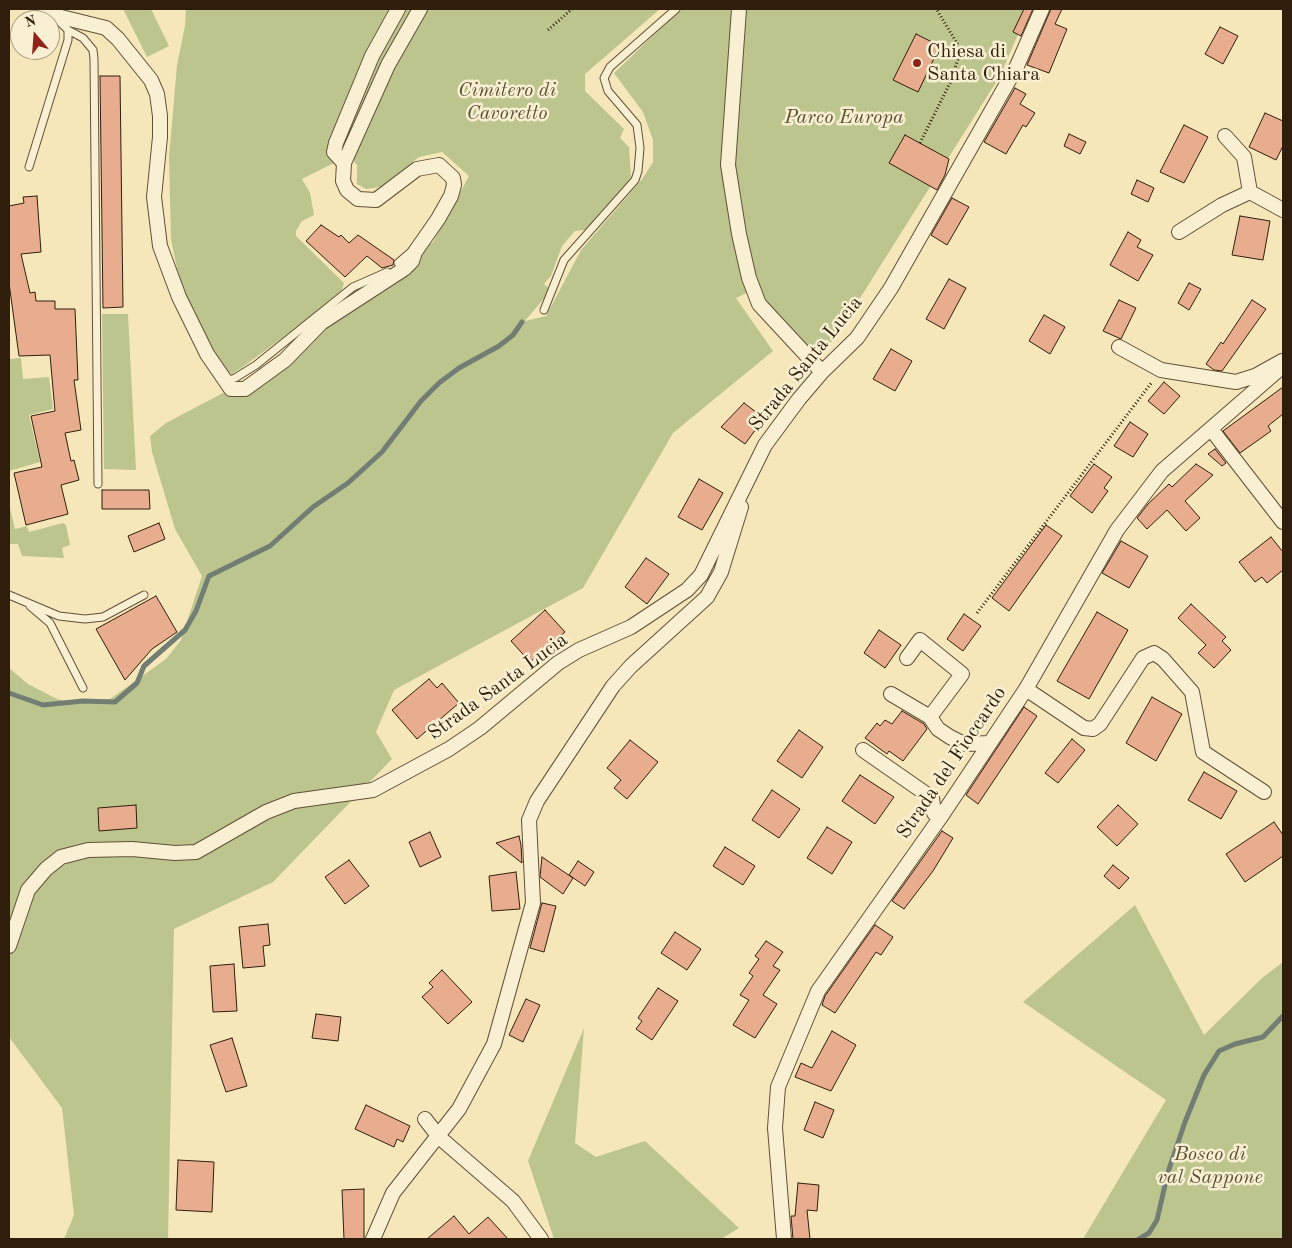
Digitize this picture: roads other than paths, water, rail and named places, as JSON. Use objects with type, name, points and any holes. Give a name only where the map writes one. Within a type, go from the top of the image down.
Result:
[{"type":"street","points":[[344,163],[334,152],[336,143],[372,56],[398,9]]},
{"type":"street","points":[[60,15],[106,28],[118,39],[151,80],[157,94],[160,116],[160,137],[154,197],[157,235],[179,298],[224,381],[231,389],[245,389],[255,384],[285,360],[321,323],[404,269],[412,261],[422,240],[438,220],[450,196],[454,185],[453,178],[439,165],[417,168],[388,193],[376,200],[364,201],[347,190],[342,171],[388,66],[420,9]]},
{"type":"street","points":[[739,9],[728,165],[749,278],[759,304],[822,372]]},
{"type":"street","name":"Strada Santa Lucia","points":[[9,946],[28,890],[46,869],[61,857],[88,850],[132,849],[175,853],[196,852],[266,812],[294,800],[373,790],[396,780],[449,749],[493,717],[558,663],[579,650],[631,626],[687,590],[701,575],[765,445],[799,399],[822,372],[857,338],[891,288],[1017,66],[1042,9]]},
{"type":"street","points":[[1225,136],[1244,157],[1250,192]]},
{"type":"street","points":[[1250,192],[1283,210]]},
{"type":"street","points":[[1180,232],[1222,205],[1250,192]]},
{"type":"street","points":[[1119,347],[1161,370],[1236,382],[1255,376],[1283,361]]},
{"type":"street","name":"Strada del Fioccardo","points":[[784,1239],[775,1128],[778,1087],[818,991],[940,818],[1026,689],[1117,530],[1162,470],[1283,366]]},
{"type":"street","points":[[1211,429],[1283,522]]},
{"type":"street","points":[[373,1239],[392,1193],[422,1154],[439,1137],[459,1109],[487,1061],[496,1038],[533,902],[529,820],[537,801],[613,686],[707,597],[721,572],[749,478]]},
{"type":"street","points":[[907,658],[920,640],[962,674],[930,717]]},
{"type":"street","points":[[1026,689],[1084,728],[1093,729],[1100,724],[1143,658],[1154,654],[1163,659],[1192,692],[1203,752],[1264,792]]},
{"type":"street","points":[[891,694],[930,717],[938,729],[964,744],[990,742]]},
{"type":"street","points":[[863,750],[932,798],[934,813],[940,818]]},
{"type":"street","points":[[424,1119],[439,1137],[512,1200],[540,1239]]},
{"type":"lane","points":[[544,310],[564,260],[635,180],[638,171],[640,148],[637,125],[608,91],[604,78],[610,67],[676,9]]},
{"type":"lane","points":[[60,22],[68,30],[83,38],[93,50],[94,60],[98,484]]},
{"type":"lane","points":[[28,167],[68,40],[68,30]]},
{"type":"lane","points":[[398,263],[422,240]]},
{"type":"lane","points":[[224,381],[235,378],[256,365],[353,286],[387,272]]},
{"type":"lane","points":[[9,595],[59,616],[86,619],[103,617],[144,595]]},
{"type":"lane","points":[[26,603],[50,623],[84,688]]},
{"type":"waterway","points":[[9,693],[43,705],[83,701],[115,702],[137,683],[144,666],[185,630],[196,611],[209,576],[270,546],[313,507],[348,483],[382,452],[421,401],[439,383],[459,368],[499,346],[513,335],[522,322]]},
{"type":"waterway","points":[[1139,1239],[1149,1233],[1157,1220],[1168,1172],[1185,1122],[1204,1075],[1219,1051],[1235,1044],[1263,1037],[1283,1016]]},
{"type":"place","name":"Chiesa di Santa Chiara","points":[[917,63]]},
{"type":"park label","name":"Cimitero di Cavoretto","points":[[507,102]]},
{"type":"park label","name":"Parco Europa","points":[[844,118]]},
{"type":"park label","name":"Bosco di val Sappone","points":[[1210,1166]]}]
